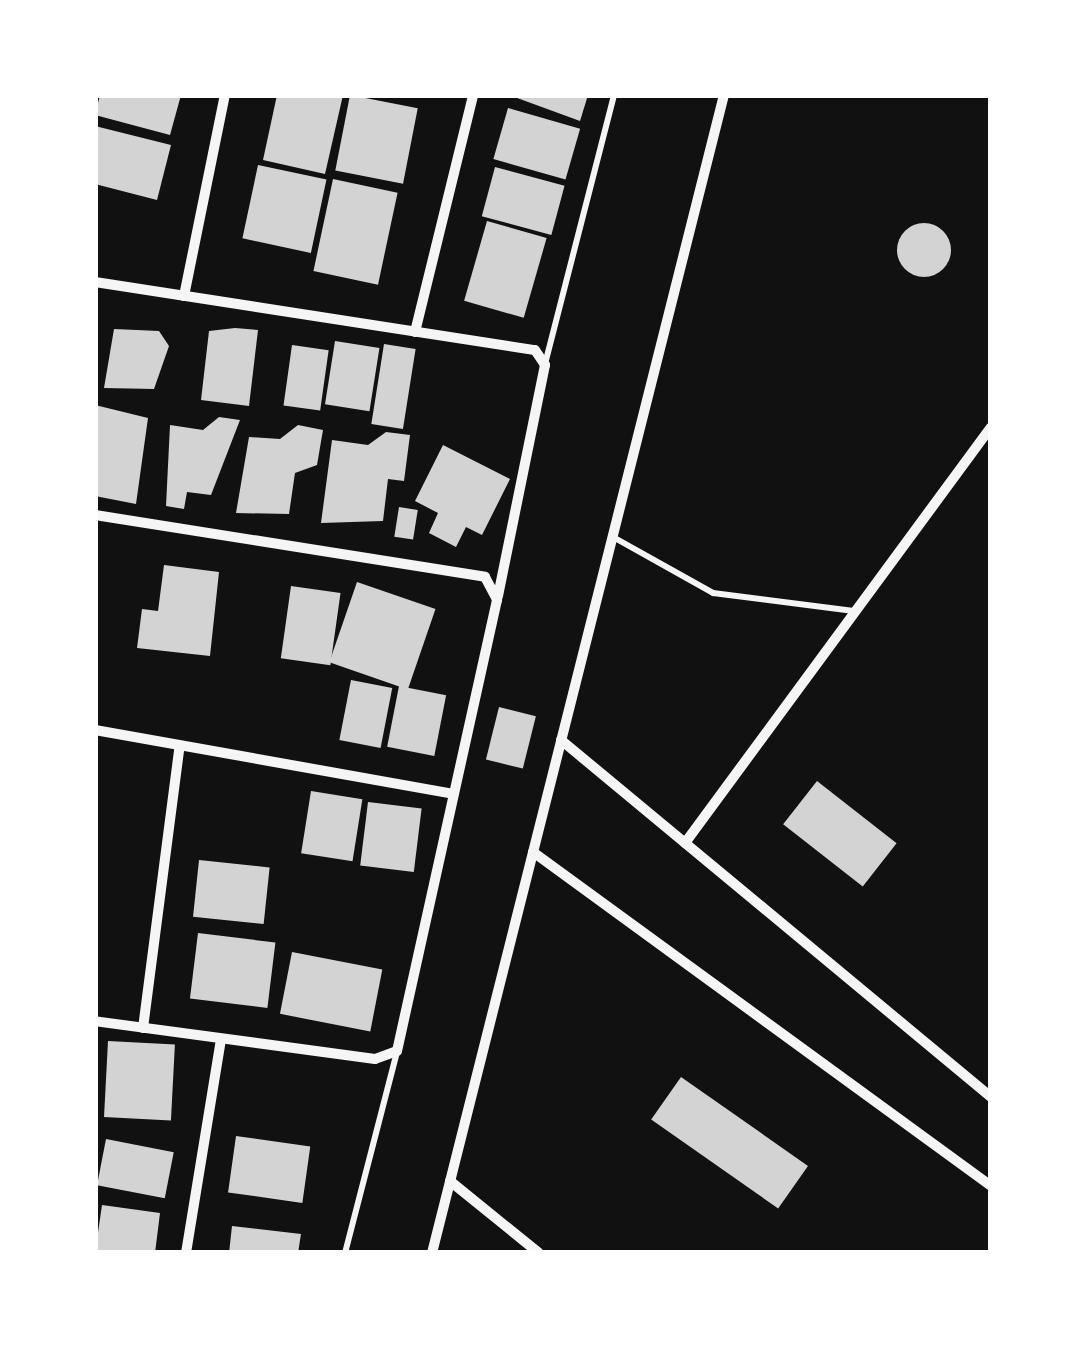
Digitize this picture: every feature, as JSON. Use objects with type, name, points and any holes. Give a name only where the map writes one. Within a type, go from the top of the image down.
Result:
[{"type":"street","points":[[184,296],[226,95]]},
{"type":"street","points":[[416,332],[472,95]]},
{"type":"street","points":[[432,1253],[724,95]]},
{"type":"street","points":[[95,282],[535,350],[545,365],[397,1051],[375,1059],[95,1022]]},
{"type":"street","points":[[685,843],[991,426]]},
{"type":"street","points":[[95,515],[485,577],[497,600]]},
{"type":"street","points":[[95,730],[452,794]]},
{"type":"street","points":[[561,740],[991,1098]]},
{"type":"street","points":[[143,1028],[180,745]]},
{"type":"street","points":[[533,852],[991,1186]]},
{"type":"street","points":[[186,1253],[221,1039]]},
{"type":"street","points":[[450,1180],[539,1253]]},
{"type":"lane","points":[[545,365],[614,95]]},
{"type":"lane","points":[[612,536],[712,593],[855,611]]},
{"type":"lane","points":[[345,1253],[397,1051]]},
{"type":"building","points":[[100,95],[181,95],[170,135],[95,115]]},
{"type":"building","points":[[277,95],[343,95],[325,174],[263,160]]},
{"type":"building","points":[[350,95],[418,108],[403,184],[335,171]]},
{"type":"building","points":[[509,95],[588,95],[580,121]]},
{"type":"building","points":[[508,108],[580,129],[565,180],[493,159]]},
{"type":"building","points":[[95,126],[171,145],[157,200],[95,184]]},
{"type":"building","points":[[258,165],[326,180],[311,253],[242,238]]},
{"type":"building","points":[[495,167],[565,186],[551,235],[482,216]]},
{"type":"building","points":[[333,179],[398,193],[378,285],[313,271]]},
{"type":"building","points":[[487,221],[547,238],[524,318],[464,301]]},
{"type":"building","points":[[924,223],[943,231],[951,250],[943,269],[924,277],[905,269],[897,250],[905,231]]},
{"type":"building","points":[[114,329],[159,331],[169,346],[154,389],[104,388]]},
{"type":"building","points":[[258,330],[249,406],[201,400],[209,331]]},
{"type":"building","points":[[335,341],[379,348],[369,411],[325,404]]},
{"type":"building","points":[[384,344],[416,349],[403,429],[371,424]]},
{"type":"building","points":[[292,345],[329,350],[320,411],[284,405]]},
{"type":"building","points":[[95,405],[148,418],[136,504],[95,496]]},
{"type":"building","points":[[219,417],[240,420],[211,495],[187,492],[184,509],[166,506],[170,425],[203,430]]},
{"type":"building","points":[[298,425],[323,430],[317,465],[295,473],[289,514],[236,513],[249,437],[280,439]]},
{"type":"building","points":[[386,432],[410,435],[404,481],[388,479],[383,521],[321,523],[332,440],[368,445]]},
{"type":"building","points":[[443,445],[510,479],[482,535],[466,527],[456,547],[429,533],[438,513],[415,501]]},
{"type":"building","points":[[399,507],[418,510],[413,540],[394,537]]},
{"type":"building","points":[[164,565],[219,572],[210,656],[137,648],[142,609],[158,611]]},
{"type":"building","points":[[357,582],[435,609],[408,689],[329,662]]},
{"type":"building","points":[[291,586],[341,593],[330,665],[281,658]]},
{"type":"building","points":[[351,680],[392,688],[381,748],[339,740]]},
{"type":"building","points":[[399,686],[446,695],[434,756],[387,747]]},
{"type":"building","points":[[499,707],[536,716],[523,769],[486,759]]},
{"type":"building","points":[[817,781],[897,843],[863,887],[783,824]]},
{"type":"building","points":[[311,791],[362,799],[353,861],[301,853]]},
{"type":"building","points":[[368,802],[422,809],[414,872],[360,866]]},
{"type":"building","points":[[199,860],[270,867],[264,924],[193,917]]},
{"type":"building","points":[[198,933],[275,943],[267,1008],[190,999]]},
{"type":"building","points":[[292,952],[382,970],[370,1031],[280,1014]]},
{"type":"building","points":[[108,1041],[175,1045],[171,1120],[104,1117]]},
{"type":"building","points":[[681,1077],[808,1166],[778,1209],[651,1120]]},
{"type":"building","points":[[236,1136],[310,1146],[302,1203],[228,1192]]},
{"type":"building","points":[[106,1139],[174,1152],[165,1198],[97,1185]]},
{"type":"building","points":[[102,1205],[160,1213],[155,1253],[95,1253]]},
{"type":"building","points":[[232,1226],[301,1234],[298,1253],[229,1253]]}]
